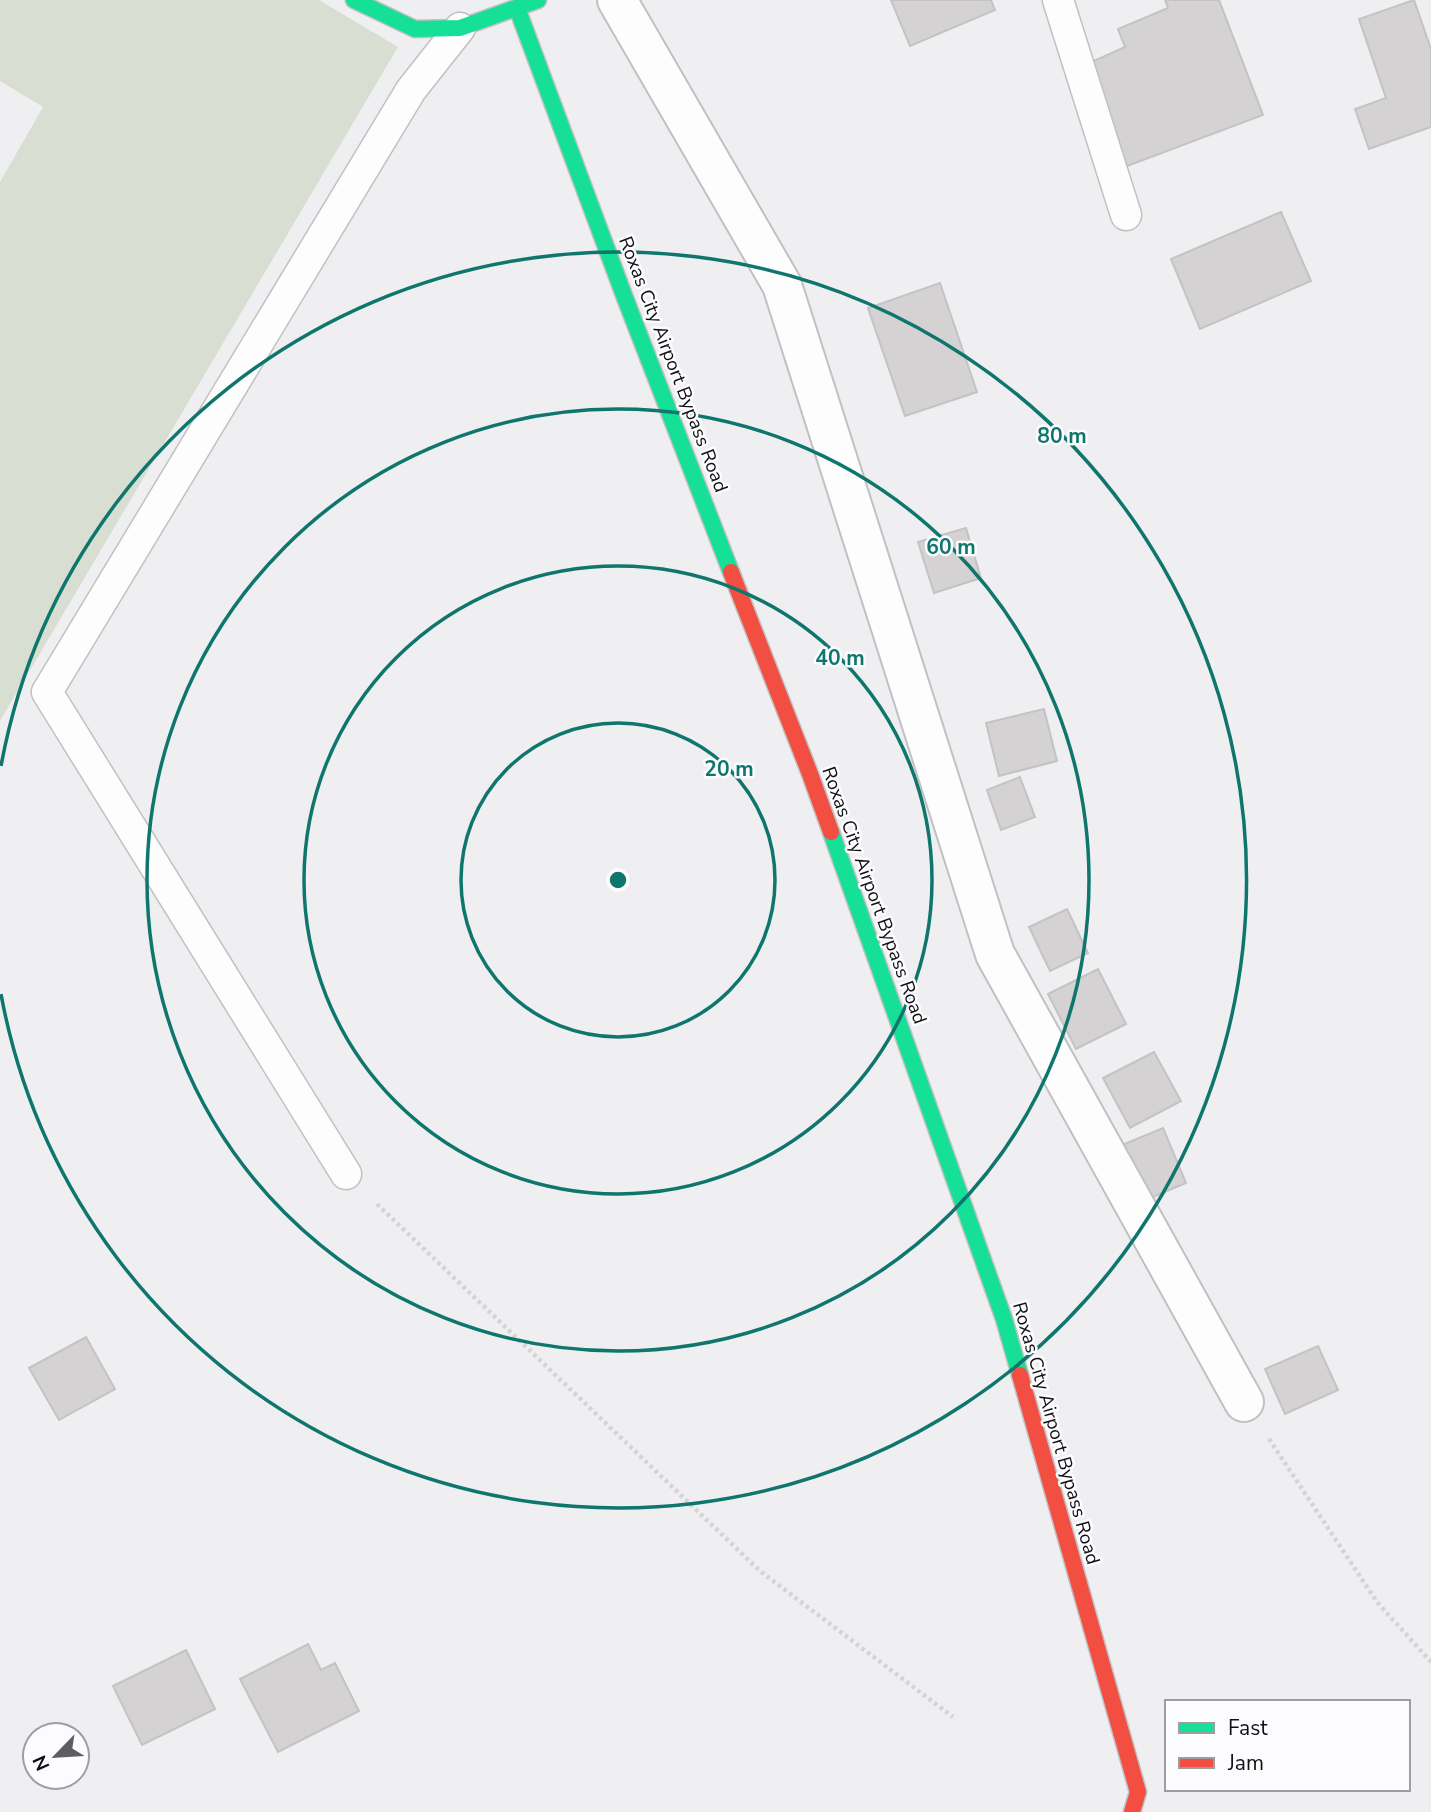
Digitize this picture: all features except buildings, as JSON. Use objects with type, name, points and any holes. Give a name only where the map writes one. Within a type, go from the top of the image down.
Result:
[{"type":"street","points":[[354,0],[415,29],[460,27],[538,0]]},
{"type":"street","points":[[617,0],[782,285],[995,954],[1244,1402]]},
{"type":"street","name":"Roxas City Airport Bypass Road","points":[[517,8],[635,324],[810,774],[1004,1319],[1138,1792],[1132,1812]]},
{"type":"lane","points":[[1058,0],[1126,215]]},
{"type":"lane","points":[[346,1174],[47,692],[411,90],[460,27]]},
{"type":"path","points":[[346,1174],[760,1571],[953,1717]]},
{"type":"path","points":[[1244,1402],[1377,1602],[1431,1662]]},
{"type":"shaded area","points":[[0,0],[319,0],[398,47],[0,721],[0,182],[43,107],[0,81]]},
{"type":"traffic: fast","points":[[354,0],[415,29],[460,28],[538,0]]},
{"type":"traffic: fast","points":[[517,8],[731,572]]},
{"type":"traffic: fast","points":[[831,832],[1004,1319],[1020,1375]]},
{"type":"traffic: jam","points":[[731,572],[831,832]]},
{"type":"traffic: jam","points":[[1020,1375],[1138,1792],[1132,1812]]}]
